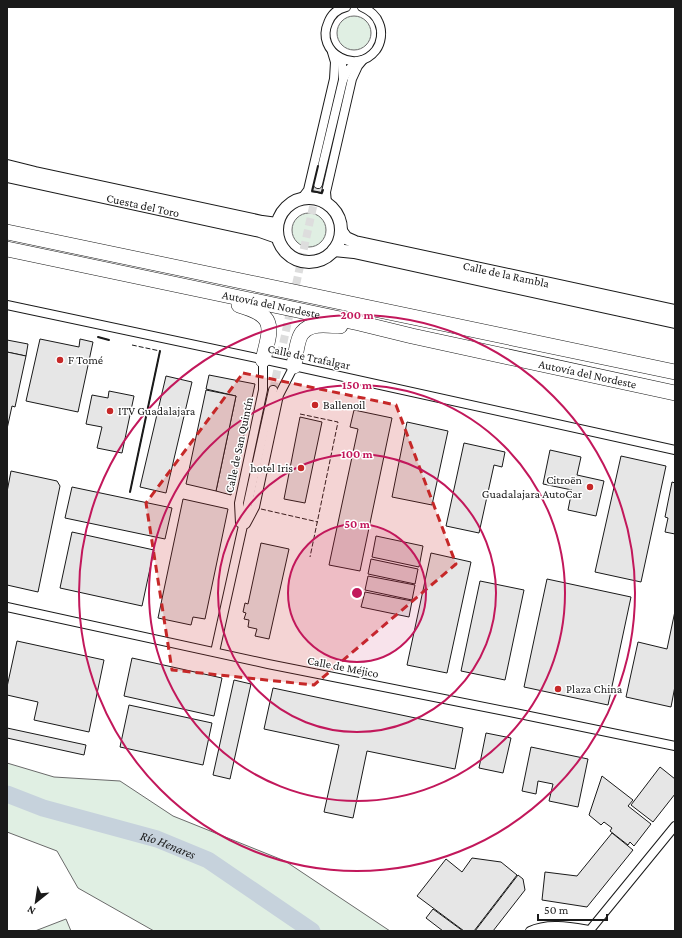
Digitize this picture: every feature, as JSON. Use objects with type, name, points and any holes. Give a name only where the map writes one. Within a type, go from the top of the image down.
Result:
[{"type":"highway","name":"Autovía del Nordeste","points":[[7,232],[675,372]]},
{"type":"highway","name":"Autovía del Nordeste","points":[[7,249],[359,323],[412,336],[675,393]]},
{"type":"highway","points":[[7,256],[232,303],[256,311],[268,322],[269,336],[263,360]]},
{"type":"highway","points":[[294,366],[299,338],[302,333],[311,326],[331,325],[412,336]]},
{"type":"street","points":[[343,80],[342,64],[328,44],[326,27],[330,18],[336,12],[346,7]]},
{"type":"street","points":[[318,184],[343,80],[348,70],[359,61],[370,56],[380,41],[380,24],[369,10],[362,7]]},
{"type":"street","points":[[336,54],[350,61],[359,61]]},
{"type":"street","points":[[302,198],[308,190],[334,79],[336,54]]},
{"type":"street","points":[[327,203],[326,192],[352,79],[359,61]]},
{"type":"street","points":[[7,166],[57,178],[277,224]]},
{"type":"street","name":"Cuesta del Toro","points":[[7,176],[260,231],[277,237]]},
{"type":"street","points":[[302,198],[315,198],[327,203],[335,211],[339,220],[341,231],[339,241],[334,250],[327,257],[317,261],[307,262],[297,260],[288,254],[281,246],[277,237],[277,224],[282,212],[291,203],[302,198]]},
{"type":"street","name":"Calle de la Rambla","points":[[341,231],[346,238],[356,242],[675,311]]},
{"type":"street","points":[[334,250],[354,252],[675,322]]},
{"type":"street","name":"Calle de Trafalgar","points":[[7,305],[294,366],[675,450]]},
{"type":"street","name":"Calle de San Quintín","points":[[241,534],[239,503],[263,390],[263,360]]},
{"type":"street","name":"Calle de San Quintín","points":[[241,534],[255,507],[279,395],[294,366]]},
{"type":"street","name":"Calle de San Quintín","points":[[215,652],[273,390]]},
{"type":"street","name":"Calle de Méjico","points":[[7,607],[276,666],[675,746]]},
{"type":"street","points":[[530,931],[547,926],[564,926],[590,931],[675,826]]},
{"type":"highlighted area","points":[[243,373],[396,405],[456,564],[314,685],[172,670],[146,503]]},
{"type":"green space","points":[[351,16],[357,16],[361,17],[368,23],[371,33],[370,40],[364,47],[357,50],[351,50],[347,49],[340,43],[337,36],[337,30],[338,26],[344,19]]},
{"type":"green space","points":[[306,213],[312,213],[316,214],[323,220],[326,230],[325,237],[319,244],[312,247],[306,247],[302,246],[295,240],[292,233],[292,227],[293,223],[299,216]]},
{"type":"green space","points":[[7,763],[54,777],[120,781],[173,816],[285,861],[390,931],[154,931],[78,888],[57,851],[7,832]]},
{"type":"green space","points":[[66,919],[71,931],[35,931]]},
{"type":"building","points":[[40,339],[79,347],[80,339],[93,342],[78,412],[26,401]]},
{"type":"building","points":[[7,340],[28,344],[26,356],[7,352]]},
{"type":"building","points":[[7,352],[26,356],[15,407],[12,406],[7,429]]},
{"type":"building","points":[[209,375],[255,384],[231,495],[216,491],[236,396],[206,389]]},
{"type":"building","points":[[166,376],[192,382],[166,493],[140,487]]},
{"type":"building","points":[[206,390],[236,396],[216,491],[186,484]]},
{"type":"building","name":"ITV Guadalajara","points":[[109,391],[134,396],[122,453],[97,448],[102,427],[86,424],[92,395],[108,398]]},
{"type":"building","points":[[354,410],[392,418],[360,571],[329,565],[358,429],[350,427]]},
{"type":"building","name":"hotel Iris","points":[[300,417],[322,422],[305,503],[284,499]]},
{"type":"building","points":[[407,422],[448,431],[432,505],[392,497]]},
{"type":"building","points":[[464,443],[505,452],[502,467],[494,465],[479,533],[446,526]]},
{"type":"building","points":[[550,450],[581,457],[577,475],[604,481],[596,516],[568,510],[572,490],[543,484]]},
{"type":"building","points":[[621,456],[666,466],[641,582],[595,572]]},
{"type":"building","points":[[11,471],[57,481],[60,486],[38,592],[7,585],[7,492]]},
{"type":"building","points":[[672,482],[675,483],[675,534],[665,532],[668,518],[665,517]]},
{"type":"building","points":[[72,487],[172,508],[165,539],[65,518]]},
{"type":"building","points":[[183,499],[228,509],[205,619],[193,617],[191,625],[158,618]]},
{"type":"building","points":[[72,532],[154,550],[142,606],[60,588]]},
{"type":"building","points":[[376,536],[423,546],[419,567],[372,557]]},
{"type":"building","points":[[261,543],[289,549],[269,639],[255,636],[257,629],[248,627],[249,620],[244,619],[246,613],[243,612],[245,603],[248,604]]},
{"type":"building","points":[[431,553],[471,562],[447,673],[407,665]]},
{"type":"building","points":[[371,559],[418,569],[415,584],[368,574]]},
{"type":"building","points":[[368,576],[415,585],[412,600],[365,590]]},
{"type":"building","points":[[547,579],[631,597],[608,705],[524,687]]},
{"type":"building","points":[[480,581],[524,590],[505,680],[461,671]]},
{"type":"building","points":[[365,592],[412,601],[409,617],[361,607]]},
{"type":"building","points":[[675,611],[675,686],[671,707],[626,697],[638,642],[667,649]]},
{"type":"building","points":[[17,641],[104,660],[89,732],[34,720],[38,702],[7,695],[7,687]]},
{"type":"building","points":[[132,658],[222,678],[214,716],[124,696]]},
{"type":"building","points":[[234,680],[251,684],[230,779],[213,775]]},
{"type":"building","points":[[273,688],[463,728],[455,769],[367,751],[353,818],[324,812],[339,745],[264,729]]},
{"type":"building","points":[[129,705],[212,723],[203,765],[120,747]]},
{"type":"building","points":[[7,728],[86,745],[84,755],[7,738]]},
{"type":"building","points":[[486,733],[511,738],[503,773],[479,768]]},
{"type":"building","points":[[531,747],[588,759],[578,807],[549,801],[553,784],[538,781],[536,794],[522,791]]},
{"type":"building","points":[[660,767],[675,779],[675,794],[653,822],[631,805]]},
{"type":"building","points":[[602,776],[633,800],[628,806],[651,824],[634,846],[630,842],[628,845],[610,831],[612,828],[604,822],[601,825],[589,815]]},
{"type":"building","points":[[612,833],[633,850],[587,907],[542,900],[545,872],[577,876]]},
{"type":"building","points":[[472,858],[501,862],[517,875],[474,931],[464,931],[417,896],[446,859],[462,872]]},
{"type":"building","points":[[518,875],[523,879],[525,890],[493,931],[475,931]]},
{"type":"building","points":[[433,909],[463,931],[443,931],[426,918]]},
{"type":"waterway","name":"Río Henares","points":[[7,794],[43,808],[157,839],[208,860],[312,931]]},
{"type":"tunnel","points":[[273,390],[318,184]]},
{"type":"fence","points":[[98,337],[109,340]]},
{"type":"fence","points":[[130,492],[160,351],[132,345]]},
{"type":"fence","points":[[300,414],[338,422],[310,557]]},
{"type":"fence","points":[[261,509],[318,522]]},
{"type":"wall","points":[[318,166],[312,191],[322,193],[323,190]]},
{"type":"wall","points":[[98,337],[109,340]]},
{"type":"wall","points":[[130,492],[160,351]]},
{"type":"place","name":"F Tomé","points":[[60,360]]},
{"type":"place","name":"Ballenoil","points":[[315,405]]},
{"type":"place","name":"ITV Guadalajara","points":[[110,411]]},
{"type":"place","name":"hotel Iris","points":[[301,468]]},
{"type":"place","name":"Citroën Guadalajara AutoCar","points":[[590,487]]},
{"type":"place","name":"Plaza China","points":[[558,689]]}]
